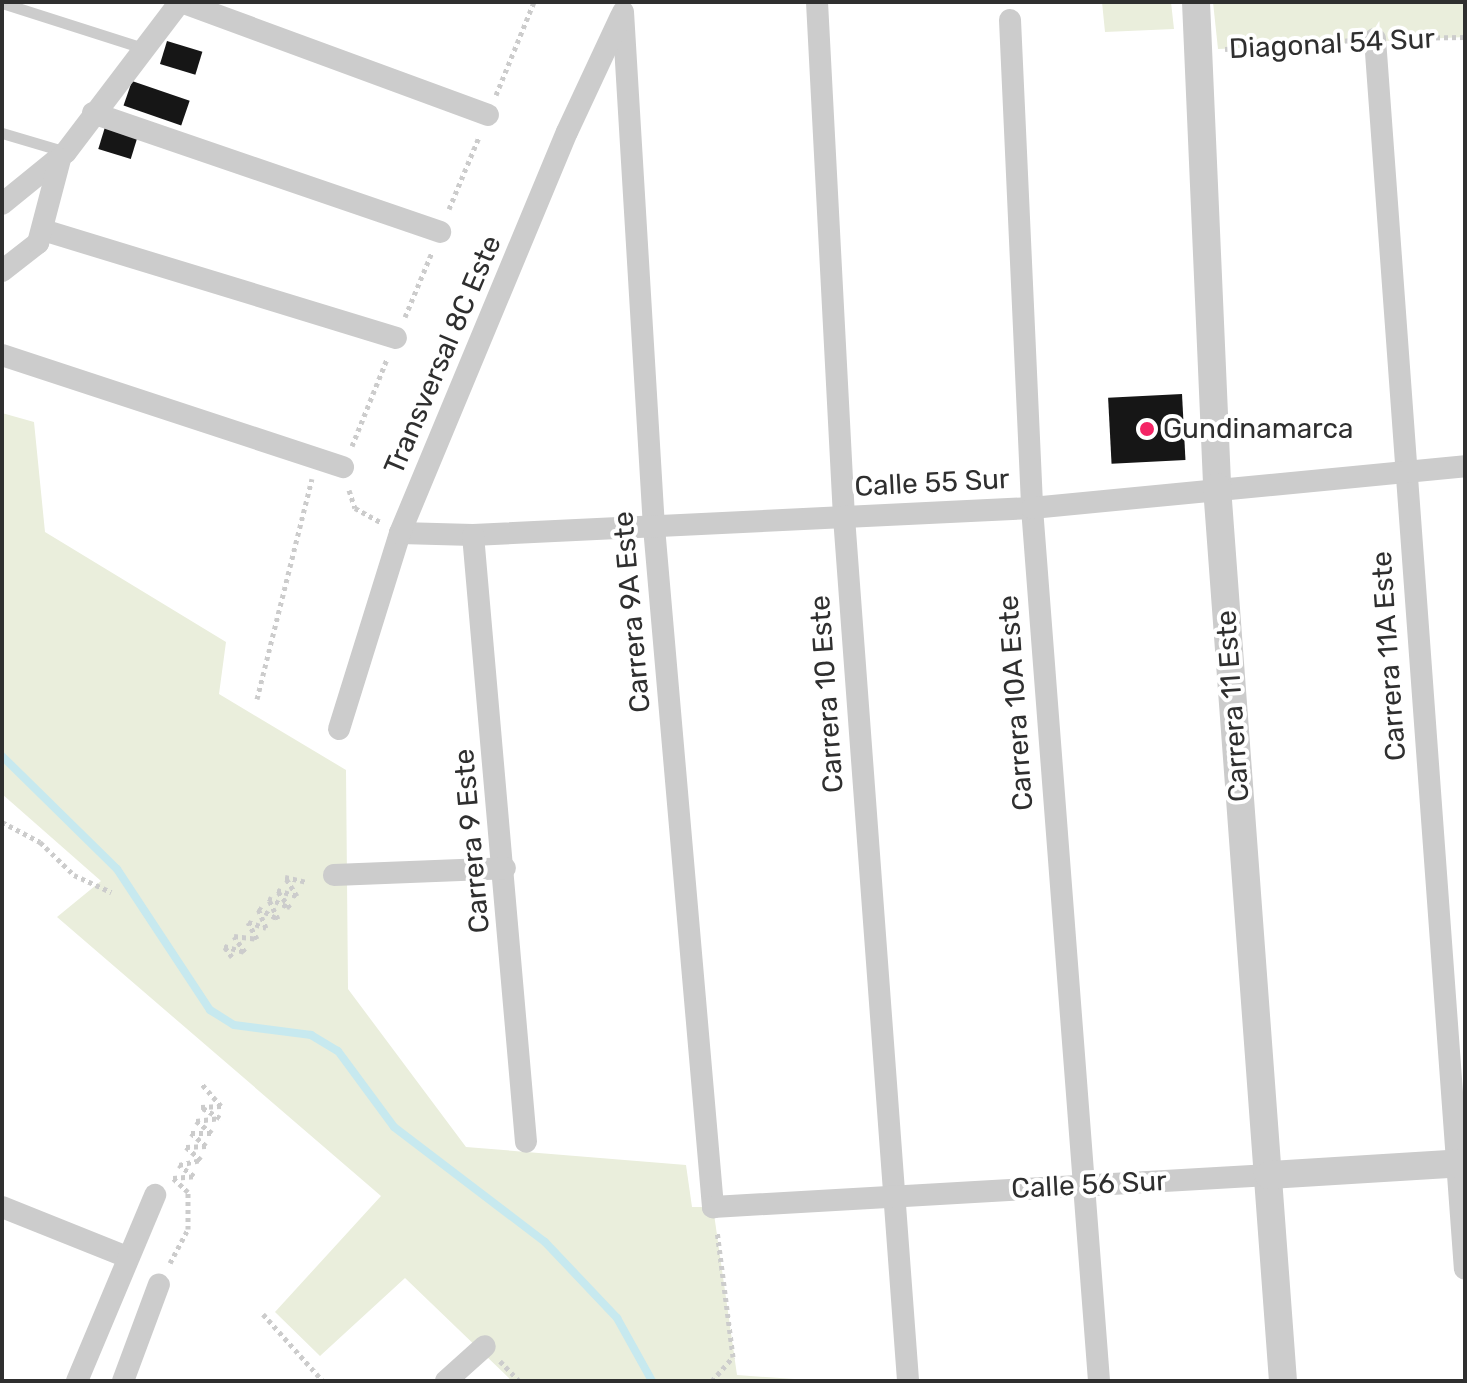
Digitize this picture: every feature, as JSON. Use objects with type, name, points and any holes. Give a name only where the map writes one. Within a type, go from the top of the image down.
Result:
[{"type":"street","points":[[2,204],[63,154],[181,2],[488,115]]},
{"type":"street","name":"Carrera 10 Este","points":[[817,2],[844,517],[908,1381]]},
{"type":"street","name":"Diagonal 54 Sur","points":[[1196,2],[1199,41]]},
{"type":"street","name":"Carrera 9A Este","points":[[623,12],[654,527],[713,1207]]},
{"type":"street","name":"Transversal 8C Este","points":[[339,729],[400,533],[567,132],[623,12]]},
{"type":"street","name":"Carrera 10A Este","points":[[1010,20],[1032,508],[1081,1186],[1099,1381]]},
{"type":"street","name":"Carrera 11A Este","points":[[1375,39],[1461,1164],[1465,1269]]},
{"type":"street","name":"Carrera 11 Este","points":[[1199,41],[1217,487],[1283,1381]]},
{"type":"street","points":[[93,113],[440,232]]},
{"type":"street","points":[[2,271],[28,254],[43,230],[63,154]]},
{"type":"street","points":[[43,230],[396,338]]},
{"type":"street","points":[[2,355],[343,467]]},
{"type":"street","name":"Calle 55 Sur","points":[[400,533],[473,535],[1032,508],[1217,487],[1465,466]]},
{"type":"street","name":"Carrera 9 Este","points":[[473,535],[505,868],[526,1142]]},
{"type":"street","points":[[334,875],[505,868]]},
{"type":"street","name":"Calle 56 Sur","points":[[713,1207],[1461,1164]]},
{"type":"street","points":[[77,1381],[155,1195]]},
{"type":"street","points":[[2,1207],[127,1257]]},
{"type":"street","points":[[123,1381],[159,1284]]},
{"type":"street","points":[[446,1381],[485,1346]]},
{"type":"lane","points":[[2,3],[143,48]]},
{"type":"lane","points":[[2,133],[63,154]]},
{"type":"path","name":"Diagonal 54 Sur","points":[[1199,41],[1465,37]]},
{"type":"path","points":[[257,699],[317,459]]},
{"type":"path","points":[[2,822],[40,842],[74,875],[111,892]]},
{"type":"path","points":[[232,957],[224,946],[245,952],[234,936],[257,939],[248,922],[266,928],[258,908],[278,919],[268,898],[290,908],[277,890],[297,896],[285,877],[307,882]]},
{"type":"path","points":[[159,1284],[188,1229],[188,1192],[173,1178],[194,1176],[179,1165],[201,1160],[186,1147],[206,1146],[191,1133],[212,1133],[196,1121],[220,1118],[201,1107],[221,1106],[202,1084]]},
{"type":"path","points":[[712,1381],[733,1357],[713,1207]]},
{"type":"path","points":[[263,1314],[323,1381]]},
{"type":"green space","points":[[1102,2],[1171,2],[1174,29],[1105,32]]},
{"type":"green space","points":[[1213,2],[1465,2],[1465,37],[1218,49]]},
{"type":"green space","points":[[2,413],[34,422],[45,532],[226,642],[219,694],[346,770],[348,989],[466,1147],[686,1165],[692,1207],[713,1207],[737,1375],[823,1381],[512,1381],[405,1278],[320,1356],[275,1312],[381,1196],[57,917],[101,881],[2,794]]},
{"type":"building","points":[[167,41],[202,52],[195,75],[160,64]]},
{"type":"building","points":[[132,81],[190,101],[181,125],[124,106]]},
{"type":"building","points":[[105,127],[138,137],[131,159],[98,149]]},
{"type":"building","name":"Gundinamarca","points":[[1182,394],[1185,460],[1112,464],[1108,398]]},
{"type":"waterway","points":[[2,756],[117,869],[210,1010],[234,1025],[311,1035],[338,1051],[394,1127],[545,1242],[617,1318],[652,1381]]},
{"type":"place","name":"Gundinamarca","points":[[1147,429]]}]
